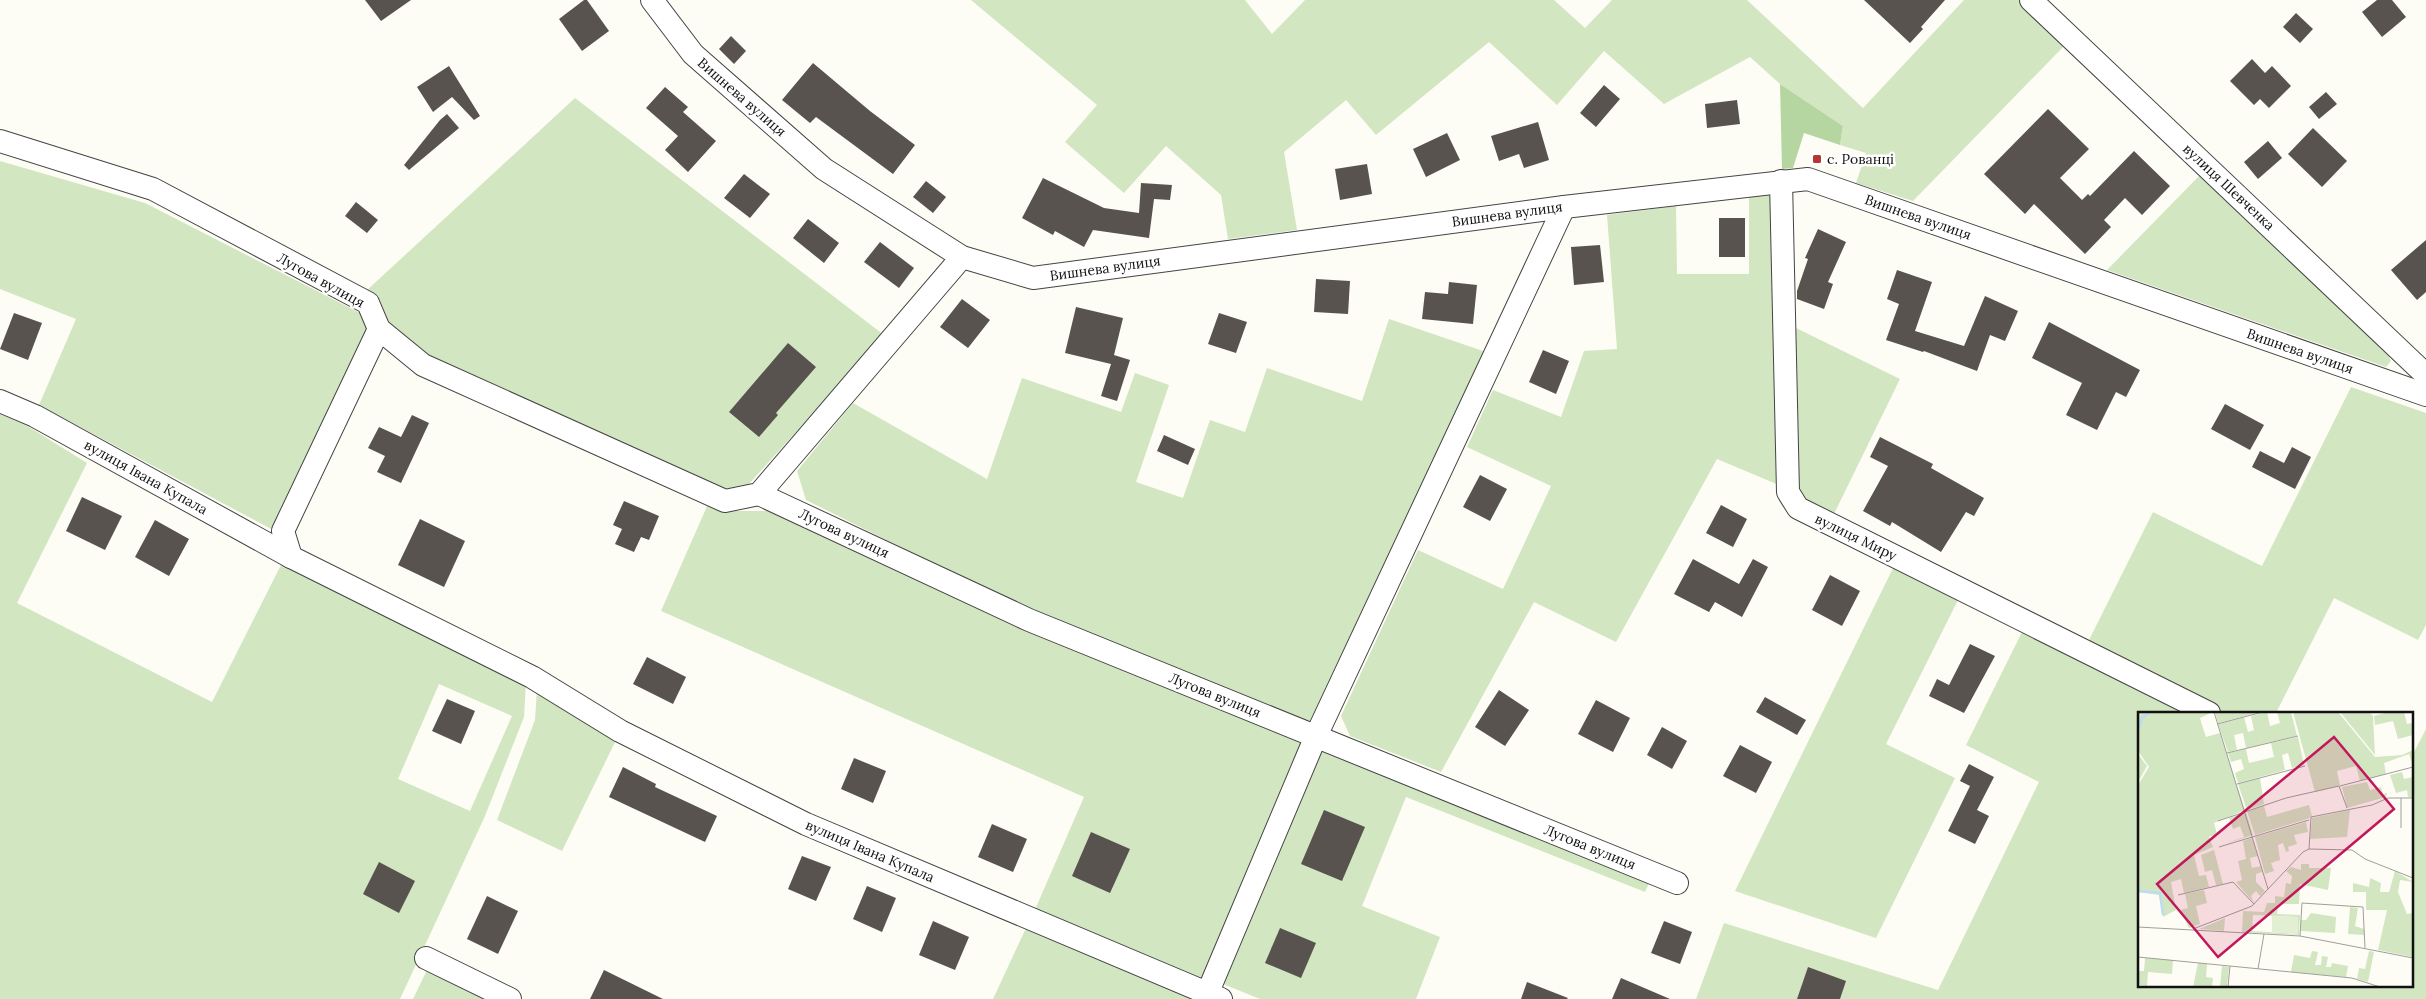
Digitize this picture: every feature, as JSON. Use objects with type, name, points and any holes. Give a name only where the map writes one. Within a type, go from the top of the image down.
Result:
[{"type":"street","name":"Вишнева вулиця","points":[[652,0],[693,54],[824,169],[962,257],[1033,278],[1564,207],[1808,179],[2426,395]]},
{"type":"street","name":"вулиця Шевченка","points":[[2031,0],[2426,375]]},
{"type":"street","name":"Лугова вулиця","points":[[0,142],[153,189],[368,303],[379,329],[423,365],[725,501],[759,494],[1029,620],[1677,882]]},
{"type":"street","name":"вулиця Миру","points":[[1782,181],[1788,492],[1798,508],[2207,712]]},
{"type":"street","points":[[1211,997],[1316,736],[1564,207]]},
{"type":"street","points":[[759,494],[962,257]]},
{"type":"street","points":[[291,557],[283,531],[379,329]]},
{"type":"street","name":"вулиця Івана Купала","points":[[0,401],[35,416],[291,557],[532,677],[620,731],[806,824],[1211,997]]},
{"type":"street","points":[[426,958],[510,999]]},
{"type":"green space","points":[[971,0],[1245,0],[1272,34],[1305,0],[1554,0],[1585,28],[1612,0],[1747,0],[1863,108],[1964,0],[2020,0],[2066,44],[1913,201],[1856,183],[1866,153],[1840,145],[1843,126],[1780,84],[1750,57],[1664,104],[1604,51],[1557,105],[1489,42],[1376,135],[1346,100],[1284,152],[1297,230],[1228,239],[1221,195],[1166,146],[1124,193],[1065,142],[1097,105]]},
{"type":"green space","points":[[1780,84],[1843,126],[1840,145],[1804,133],[1793,168],[1782,169]]},
{"type":"green space","points":[[575,98],[884,335],[748,485],[726,493],[428,357],[390,325],[380,300],[365,292]]},
{"type":"green space","points":[[0,161],[145,203],[362,314],[370,331],[275,531],[39,405],[76,319],[0,289]]},
{"type":"green space","points":[[2201,174],[2386,350],[2391,361],[2386,367],[2107,270]]},
{"type":"green space","points":[[1775,193],[1781,486],[1717,459],[1616,642],[1534,602],[1441,772],[1350,736],[1341,716],[1418,550],[1503,589],[1551,486],[1467,447],[1493,390],[1561,417],[1584,351],[1617,349],[1607,215],[1676,206],[1677,274],[1749,274],[1749,196]]},
{"type":"green space","points":[[1389,319],[1489,353],[1312,722],[1033,613],[806,500],[797,471],[853,403],[987,479],[1022,378],[1121,412],[1135,373],[1169,385],[1136,482],[1183,498],[1210,420],[1245,432],[1267,368],[1362,401]]},
{"type":"green space","points":[[1792,326],[1900,379],[1832,518],[1803,503],[1795,490]]},
{"type":"green space","points":[[2351,387],[2426,413],[2426,625],[2418,640],[2334,598],[2277,712],[2222,712],[2087,644],[2153,512],[2262,566]]},
{"type":"green space","points":[[0,414],[29,427],[87,463],[17,603],[212,702],[283,561],[526,683],[524,717],[485,816],[400,999],[0,999]],"holes":[[[439,684],[512,716],[470,811],[398,779]]]},
{"type":"green space","points":[[708,504],[724,511],[774,511],[1303,740],[1201,982],[1034,912],[1084,797],[661,611]]},
{"type":"green space","points":[[1895,564],[1960,596],[1886,744],[1955,778],[1876,938],[1735,891]]},
{"type":"green space","points":[[2024,628],[2192,712],[2138,712],[2138,986],[2414,986],[2414,752],[2426,729],[2426,999],[1696,999],[1724,923],[1938,990],[2039,782],[1966,745]]},
{"type":"green space","points":[[537,689],[617,738],[562,851],[497,820],[535,720]]},
{"type":"green space","points":[[1317,748],[1650,881],[1645,892],[1406,797],[1362,906],[1440,937],[1416,999],[1260,999],[1223,984]]},
{"type":"green space","points":[[1027,926],[1195,999],[993,999]]},
{"type":"green space","points":[[429,966],[497,999],[413,999]]},
{"type":"building","points":[[365,0],[411,0],[381,21]]},
{"type":"building","points":[[584,0],[587,0],[609,31],[582,51],[559,19]]},
{"type":"building","points":[[1864,0],[1945,0],[1921,27],[1923,29],[1910,43]]},
{"type":"building","points":[[2377,0],[2392,0],[2406,17],[2382,37],[2362,12]]},
{"type":"building","points":[[2296,13],[2313,29],[2300,43],[2283,27]]},
{"type":"building","points":[[731,36],[746,51],[734,64],[719,49]]},
{"type":"building","points":[[2252,59],[2265,73],[2272,66],[2291,86],[2269,108],[2260,99],[2254,105],[2230,81]]},
{"type":"building","points":[[813,63],[870,111],[915,145],[893,174],[816,117],[810,123],[782,100]]},
{"type":"building","points":[[449,66],[480,116],[474,120],[452,97],[433,112],[417,87]]},
{"type":"building","points":[[1604,85],[1620,99],[1596,127],[1580,113]]},
{"type":"building","points":[[665,87],[688,107],[683,112],[716,141],[688,172],[665,150],[678,136],[646,108]]},
{"type":"building","points":[[2326,92],[2337,104],[2319,119],[2309,107]]},
{"type":"building","points":[[1737,100],[1740,124],[1707,128],[1705,104]]},
{"type":"building","points":[[2048,109],[2089,149],[2060,178],[2082,200],[2088,194],[2090,196],[2134,151],[2170,186],[2142,215],[2125,198],[2104,220],[2111,227],[2085,254],[2034,204],[2025,214],[1984,174]]},
{"type":"building","points":[[447,114],[459,128],[409,170],[404,165]]},
{"type":"building","points":[[1538,122],[1549,160],[1524,168],[1519,154],[1499,161],[1491,136]]},
{"type":"building","points":[[2313,128],[2347,161],[2322,187],[2288,154]]},
{"type":"building","points":[[1447,133],[1460,160],[1426,177],[1413,149]]},
{"type":"building","points":[[2268,141],[2282,158],[2258,179],[2244,162]]},
{"type":"building","points":[[1367,164],[1372,194],[1340,200],[1335,169]]},
{"type":"building","points":[[744,174],[770,194],[750,218],[724,198]]},
{"type":"building","points":[[1043,178],[1104,208],[1139,213],[1141,183],[1172,185],[1170,200],[1154,199],[1149,238],[1093,230],[1084,247],[1055,231],[1053,235],[1022,218]]},
{"type":"building","points":[[926,181],[946,197],[933,213],[913,197]]},
{"type":"building","points":[[356,202],[378,220],[367,233],[345,216]]},
{"type":"building","points":[[1719,218],[1745,218],[1745,257],[1719,257]]},
{"type":"building","points":[[808,219],[839,243],[824,263],[793,238]]},
{"type":"building","points":[[1818,229],[1846,242],[1828,282],[1833,284],[1824,309],[1797,299],[1797,291],[1808,259],[1805,258]]},
{"type":"building","points":[[2426,240],[2426,292],[2417,300],[2391,270]]},
{"type":"building","points":[[880,242],[914,268],[899,288],[864,262]]},
{"type":"building","points":[[1600,245],[1604,282],[1574,285],[1571,247]]},
{"type":"building","points":[[1897,270],[1932,282],[1915,331],[1964,346],[1985,296],[2018,311],[2005,341],[1990,335],[1977,371],[1924,351],[1886,340],[1899,304],[1887,299]]},
{"type":"building","points":[[1316,279],[1350,281],[1348,314],[1314,312]]},
{"type":"building","points":[[1449,282],[1477,285],[1473,324],[1422,319],[1425,292],[1448,294]]},
{"type":"building","points":[[962,299],[990,320],[968,348],[940,327]]},
{"type":"building","points":[[1076,307],[1123,318],[1114,355],[1130,360],[1117,401],[1101,396],[1111,364],[1065,353]]},
{"type":"building","points":[[14,313],[42,323],[28,360],[0,349]]},
{"type":"building","points":[[1219,313],[1247,322],[1236,353],[1208,344]]},
{"type":"building","points":[[2049,322],[2140,370],[2126,397],[2116,392],[2097,430],[2066,415],[2082,383],[2032,358]]},
{"type":"building","points":[[788,343],[816,367],[776,413],[778,415],[759,437],[729,412]]},
{"type":"building","points":[[1543,350],[1569,361],[1556,394],[1529,382]]},
{"type":"building","points":[[2225,404],[2264,425],[2250,450],[2211,429]]},
{"type":"building","points":[[412,415],[429,423],[401,483],[377,472],[385,456],[368,448],[379,427],[401,437]]},
{"type":"building","points":[[1164,435],[1195,449],[1188,465],[1157,451]]},
{"type":"building","points":[[1880,437],[1933,464],[1931,468],[1984,498],[1974,516],[1966,512],[1941,552],[1892,522],[1890,526],[1863,511],[1888,466],[1870,457]]},
{"type":"building","points":[[2292,447],[2311,457],[2295,489],[2252,467],[2260,451],[2284,463]]},
{"type":"building","points":[[1480,475],[1507,489],[1490,521],[1463,507]]},
{"type":"building","points":[[82,497],[122,516],[105,550],[66,531]]},
{"type":"building","points":[[624,501],[659,516],[649,540],[641,537],[634,552],[615,544],[622,529],[613,525]]},
{"type":"building","points":[[1721,505],[1747,519],[1733,547],[1706,533]]},
{"type":"building","points":[[420,519],[465,541],[444,587],[398,565]]},
{"type":"building","points":[[155,520],[189,539],[169,576],[135,557]]},
{"type":"building","points":[[1693,559],[1739,584],[1753,559],[1768,567],[1742,617],[1715,602],[1709,612],[1674,594]]},
{"type":"building","points":[[1830,575],[1860,591],[1842,626],[1812,610]]},
{"type":"building","points":[[1970,644],[1995,656],[1964,713],[1929,696],[1937,679],[1949,685]]},
{"type":"building","points":[[647,657],[686,677],[673,704],[633,684]]},
{"type":"building","points":[[1499,690],[1529,710],[1505,746],[1475,727]]},
{"type":"building","points":[[1765,697],[1806,720],[1797,735],[1756,712]]},
{"type":"building","points":[[447,699],[475,711],[461,744],[432,731]]},
{"type":"building","points":[[1596,700],[1630,718],[1613,752],[1578,734]]},
{"type":"building","points":[[1662,727],[1687,741],[1672,769],[1647,755]]},
{"type":"building","points":[[1740,745],[1772,762],[1756,793],[1723,776]]},
{"type":"building","points":[[854,758],[886,771],[873,803],[841,789]]},
{"type":"building","points":[[1969,764],[1994,777],[1977,810],[1989,816],[1975,844],[1948,831],[1970,786],[1960,781]]},
{"type":"building","points":[[623,767],[656,784],[655,787],[717,816],[705,842],[609,797]]},
{"type":"building","points":[[1324,810],[1365,827],[1342,881],[1301,864]]},
{"type":"building","points":[[992,824],[1027,839],[1013,872],[978,857]]},
{"type":"building","points":[[1091,832],[1130,849],[1110,893],[1072,876]]},
{"type":"building","points":[[802,856],[831,867],[816,901],[788,889]]},
{"type":"building","points":[[379,862],[415,881],[399,913],[363,894]]},
{"type":"building","points":[[867,886],[896,898],[882,932],[853,919]]},
{"type":"building","points":[[487,896],[518,911],[498,954],[467,939]]},
{"type":"building","points":[[933,921],[969,937],[955,970],[919,955]]},
{"type":"building","points":[[1664,921],[1692,932],[1680,964],[1651,953]]},
{"type":"building","points":[[1280,928],[1316,943],[1301,978],[1265,963]]},
{"type":"building","points":[[1808,967],[1846,981],[1840,999],[1797,999]]},
{"type":"building","points":[[604,970],[663,999],[590,999]]},
{"type":"building","points":[[1621,978],[1670,999],[1612,999]]},
{"type":"building","points":[[1527,982],[1568,998],[1521,999]]},
{"type":"place","name":"с. Рованці","points":[[1817,159]]}]
